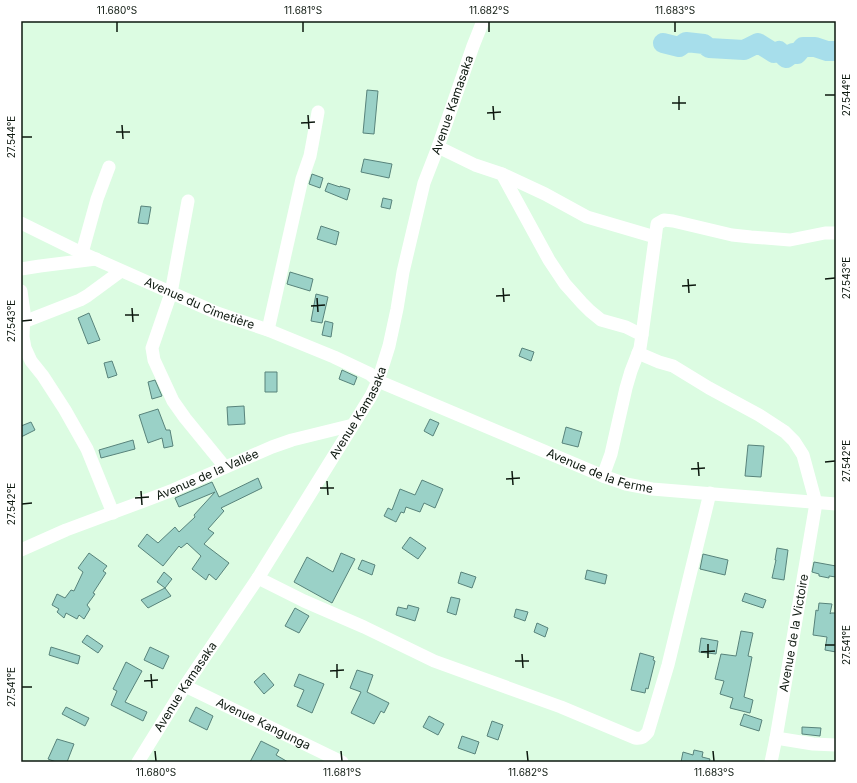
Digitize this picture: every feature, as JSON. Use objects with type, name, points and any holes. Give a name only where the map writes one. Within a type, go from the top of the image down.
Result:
[{"type":"street","name":"Avenue Kamasaka","points":[[138,762],[185,686],[258,578],[352,425],[365,408],[378,381],[389,346],[403,272],[424,183],[483,21]]},
{"type":"street","points":[[268,330],[302,179],[311,151],[318,112]]},
{"type":"street","points":[[438,147],[475,165],[502,174],[545,194],[588,217],[655,237]]},
{"type":"street","points":[[82,253],[97,199],[109,167]]},
{"type":"street","points":[[502,174],[549,260],[565,284],[582,303],[601,320],[626,327],[642,335]]},
{"type":"street","points":[[188,200],[171,293],[152,348],[154,360],[173,401],[225,467]]},
{"type":"street","points":[[603,476],[611,454],[631,371],[640,348],[657,224],[664,220],[673,221],[732,235],[790,240],[825,233],[836,233]]},
{"type":"street","name":"Avenue du Cimetière","points":[[21,223],[121,271],[217,313],[268,330],[348,363],[370,374],[378,381]]},
{"type":"street","points":[[21,269],[96,259]]},
{"type":"street","points":[[22,323],[80,300],[121,271]]},
{"type":"street","points":[[21,291],[24,312],[22,323],[23,338],[28,356],[65,410],[87,450],[113,513]]},
{"type":"street","points":[[638,353],[673,366],[709,388],[759,415],[785,432],[794,441],[803,455],[816,503]]},
{"type":"street","name":"Avenue de la Ferme","points":[[378,381],[603,476],[626,484],[652,489],[836,504]]},
{"type":"street","name":"Avenue de la Vallée","points":[[21,550],[66,530],[151,498],[272,447],[292,440],[352,425]]},
{"type":"street","points":[[258,578],[434,661],[561,707],[635,738],[641,739],[648,732],[668,665],[710,493]]},
{"type":"street","name":"Avenue de la Victoire","points":[[771,762],[816,503]]},
{"type":"street","name":"Avenue Kangunga","points":[[185,686],[328,759],[342,762]]},
{"type":"street","points":[[776,738],[813,744],[836,745]]},
{"type":"building","points":[[367,90],[378,91],[374,134],[363,133]]},
{"type":"building","points":[[364,159],[392,164],[389,178],[361,172]]},
{"type":"building","points":[[312,174],[323,178],[320,188],[309,184]]},
{"type":"building","points":[[328,183],[350,189],[347,200],[325,191]]},
{"type":"building","points":[[383,198],[392,200],[390,209],[381,207]]},
{"type":"building","points":[[141,206],[151,207],[148,224],[138,223]]},
{"type":"building","points":[[321,226],[339,232],[336,245],[317,239]]},
{"type":"building","points":[[290,272],[313,279],[310,291],[287,284]]},
{"type":"building","points":[[316,294],[328,297],[322,323],[311,321]]},
{"type":"building","points":[[89,313],[100,340],[88,344],[78,318]]},
{"type":"building","points":[[325,321],[333,323],[331,337],[322,335]]},
{"type":"building","points":[[522,348],[534,352],[531,361],[519,356]]},
{"type":"building","points":[[112,361],[117,375],[108,378],[104,363]]},
{"type":"building","points":[[342,370],[357,377],[354,385],[339,379]]},
{"type":"building","points":[[265,372],[277,372],[277,392],[265,392]]},
{"type":"building","points":[[155,380],[162,396],[152,399],[148,382]]},
{"type":"building","points":[[244,406],[245,424],[228,425],[227,407]]},
{"type":"building","points":[[158,409],[166,430],[170,430],[173,446],[164,448],[162,438],[148,443],[139,415]]},
{"type":"building","points":[[430,419],[439,423],[433,436],[424,431]]},
{"type":"building","points":[[31,422],[35,430],[21,437],[21,426]]},
{"type":"building","points":[[566,427],[582,432],[578,447],[562,443]]},
{"type":"building","points":[[133,440],[135,449],[101,458],[99,450]]},
{"type":"building","points":[[748,445],[764,446],[761,477],[745,476]]},
{"type":"building","points":[[258,478],[262,488],[221,508],[224,511],[208,529],[214,533],[204,544],[229,563],[216,580],[209,574],[206,580],[192,569],[201,556],[187,543],[181,548],[179,546],[163,566],[138,546],[147,534],[158,543],[175,527],[179,532],[195,517],[194,515],[215,492],[179,507],[175,498],[212,482],[219,497]]},
{"type":"building","points":[[422,480],[443,489],[435,508],[424,503],[420,512],[406,507],[404,513],[401,512],[396,522],[384,516],[388,508],[392,510],[400,489],[415,495]]},
{"type":"building","points":[[410,537],[426,548],[418,559],[402,548]]},
{"type":"building","points":[[777,548],[788,550],[784,580],[772,578]]},
{"type":"building","points":[[89,553],[107,566],[103,571],[106,573],[93,593],[95,594],[87,605],[90,609],[84,619],[79,615],[77,619],[66,613],[64,618],[57,612],[59,609],[52,605],[57,594],[65,598],[71,590],[74,591],[83,572],[78,568]]},
{"type":"building","points":[[341,553],[355,559],[332,603],[294,582],[307,557],[333,572]]},
{"type":"building","points":[[703,554],[728,560],[725,575],[700,569]]},
{"type":"building","points":[[362,560],[375,565],[372,575],[358,569]]},
{"type":"building","points":[[814,562],[836,566],[836,577],[829,576],[829,578],[819,576],[819,574],[812,572]]},
{"type":"building","points":[[587,570],[607,575],[605,584],[585,579]]},
{"type":"building","points":[[164,572],[172,579],[165,588],[157,582]]},
{"type":"building","points":[[461,572],[476,577],[472,588],[458,583]]},
{"type":"building","points":[[165,588],[171,596],[148,608],[141,600]]},
{"type":"building","points":[[745,593],[766,600],[763,608],[742,601]]},
{"type":"building","points":[[451,597],[460,599],[456,615],[447,612]]},
{"type":"building","points":[[819,603],[832,604],[830,614],[836,613],[836,652],[825,650],[827,637],[813,635],[816,610],[818,611]]},
{"type":"building","points":[[408,605],[419,608],[415,621],[396,615],[398,607],[407,609]]},
{"type":"building","points":[[295,608],[309,616],[299,633],[285,626]]},
{"type":"building","points":[[516,609],[528,612],[525,621],[514,617]]},
{"type":"building","points":[[537,623],[548,628],[545,637],[534,632]]},
{"type":"building","points":[[741,631],[753,633],[748,656],[752,657],[744,697],[753,700],[750,713],[730,708],[733,698],[720,694],[724,681],[715,679],[721,654],[736,656]]},
{"type":"building","points":[[87,635],[103,646],[98,653],[82,642]]},
{"type":"building","points":[[701,638],[718,641],[716,654],[699,652]]},
{"type":"building","points":[[51,647],[80,656],[78,664],[49,655]]},
{"type":"building","points":[[150,647],[169,656],[163,669],[144,660]]},
{"type":"building","points":[[640,653],[654,657],[653,660],[655,661],[648,689],[646,688],[645,693],[631,690]]},
{"type":"building","points":[[126,662],[142,671],[125,702],[147,712],[143,721],[111,705],[117,691],[113,689]]},
{"type":"building","points":[[357,670],[373,675],[367,692],[389,703],[384,713],[381,711],[374,724],[351,713],[361,692],[350,688]]},
{"type":"building","points":[[264,673],[274,685],[264,694],[254,682]]},
{"type":"building","points":[[299,674],[324,684],[312,713],[297,706],[304,690],[294,686]]},
{"type":"building","points":[[66,707],[89,718],[85,726],[62,714]]},
{"type":"building","points":[[196,707],[213,716],[207,730],[189,721]]},
{"type":"building","points":[[744,714],[762,720],[759,731],[740,725]]},
{"type":"building","points":[[429,716],[444,724],[438,735],[423,727]]},
{"type":"building","points":[[492,721],[503,725],[498,740],[487,736]]},
{"type":"building","points":[[802,727],[821,728],[820,736],[802,734]]},
{"type":"building","points":[[462,736],[479,742],[475,754],[458,748]]},
{"type":"building","points":[[57,739],[74,744],[67,762],[56,762],[48,759]]},
{"type":"building","points":[[261,741],[279,750],[276,755],[288,762],[250,762]]},
{"type":"building","points":[[694,750],[703,752],[702,757],[710,759],[709,762],[681,762],[683,752],[693,755]]},
{"type":"waterway","points":[[663,43],[679,47],[686,42],[704,44],[709,48],[744,50],[758,43],[774,53],[779,51],[786,58],[793,53],[797,54],[803,47],[815,47],[827,51],[836,51]]}]
